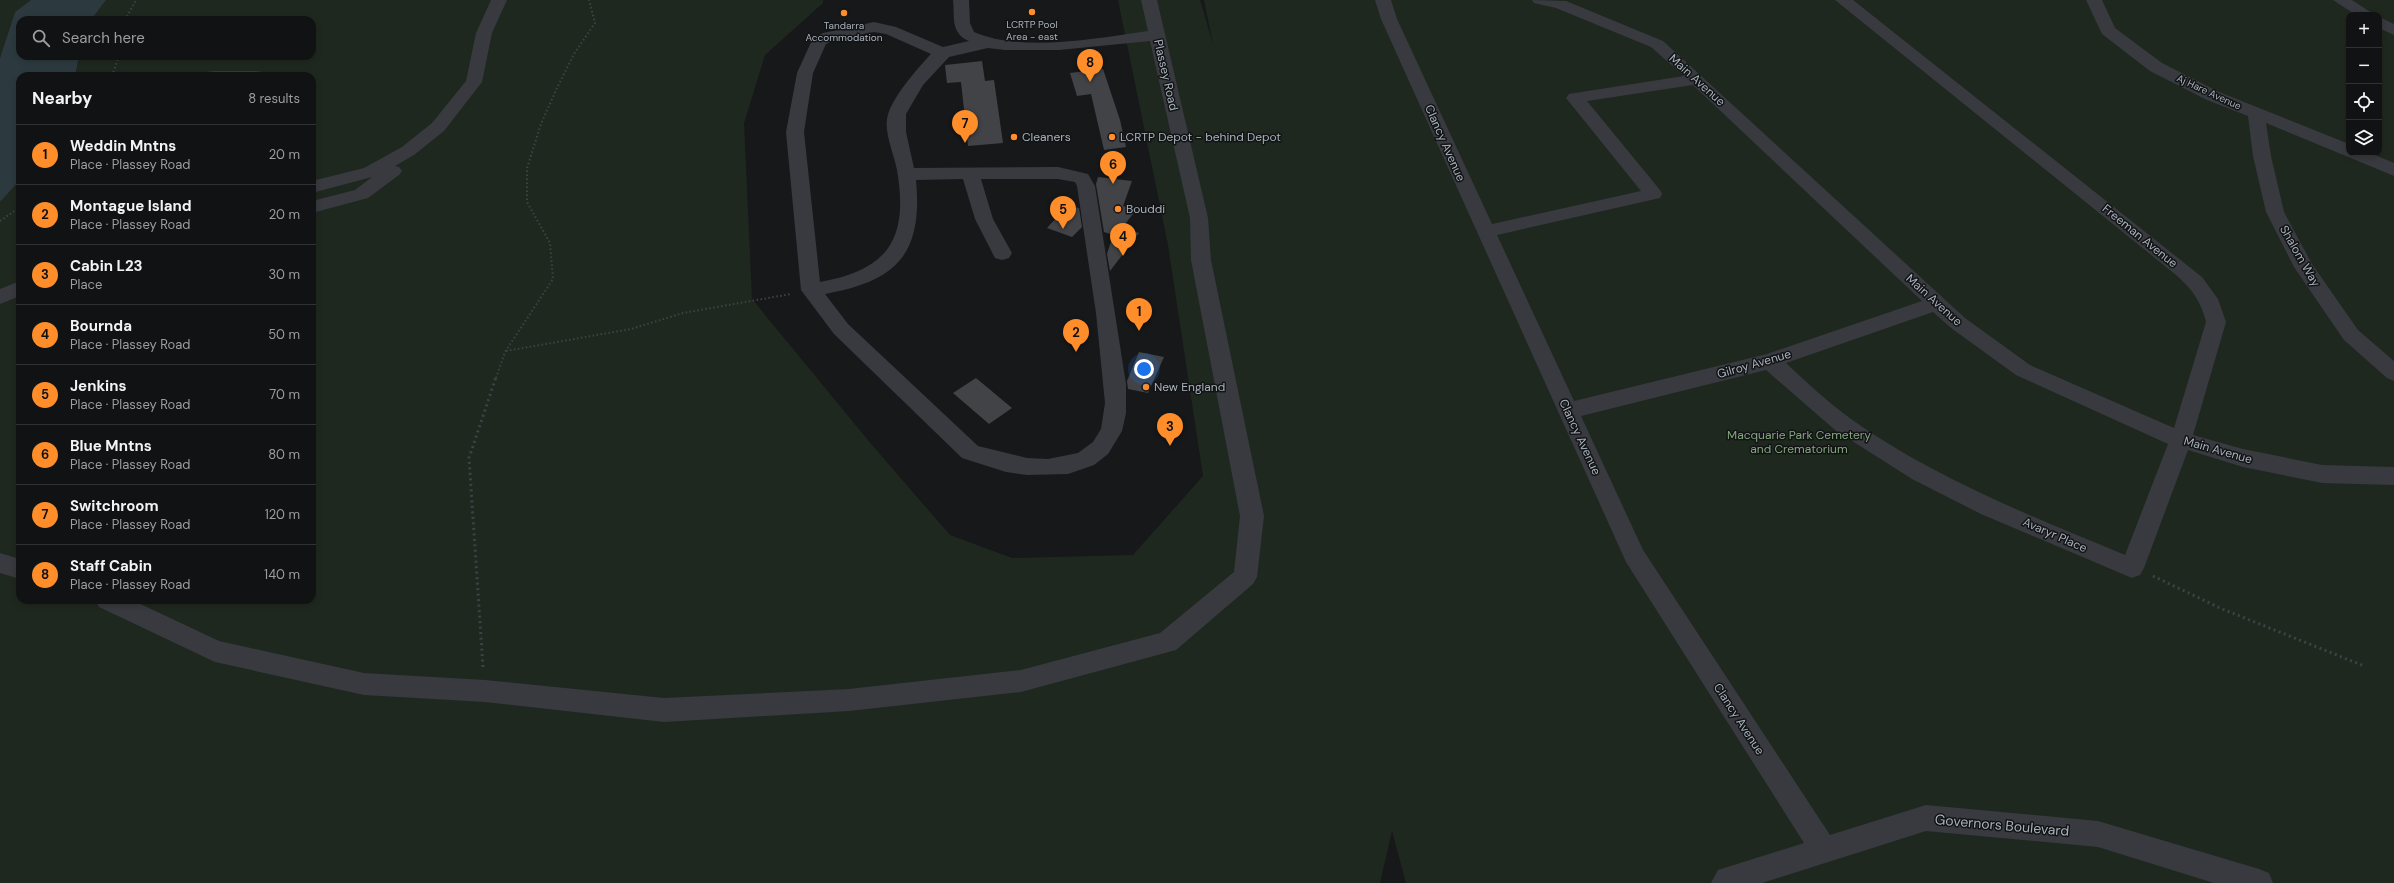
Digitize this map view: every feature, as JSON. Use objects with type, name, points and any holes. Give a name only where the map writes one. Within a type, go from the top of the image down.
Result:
[{"type":"street","points":[[483,0],[484,33]]},
{"type":"street","points":[[316,206],[361,194],[445,133],[474,82],[484,33],[499,0]]},
{"type":"street","points":[[962,0],[962,26],[967,34],[987,43]]},
{"type":"street","name":"Plassey Road","points":[[116,604],[215,651],[364,684],[485,691],[664,710],[849,700],[1021,681],[1168,642],[1245,577],[1252,516],[1203,269],[1199,218],[1149,0]]},
{"type":"street","name":"Clancy Avenue","points":[[1383,0],[1389,19],[1485,232],[1634,555],[1824,850]]},
{"type":"street","name":"Main Avenue","points":[[1540,0],[1560,4],[1657,44],[1697,79],[1958,323],[2023,370],[2130,419],[2181,440],[2243,458],[2322,474],[2394,476]]},
{"type":"street","name":"Freeman Avenue","points":[[1843,0],[2202,287],[2212,304],[2216,322],[2181,440],[2132,568]]},
{"type":"street","name":"Aj Hare Avenue","points":[[2094,0],[2108,31],[2156,67],[2213,96],[2346,149]]},
{"type":"street","points":[[2341,0],[2362,12]]},
{"type":"street","points":[[2382,24],[2394,30]]},
{"type":"street","points":[[906,174],[1058,173],[1082,178],[1086,186],[1105,309],[1117,406],[1111,432],[1094,454],[1077,462],[1048,468],[1028,467],[995,462],[970,452],[841,329],[812,290],[795,132],[805,73],[819,42],[829,36],[874,27],[890,30],[943,53]]},
{"type":"street","points":[[812,290],[840,286],[865,278],[887,265],[905,235],[908,208],[906,174],[896,118],[916,82],[943,53],[987,43],[1026,46],[1068,44],[1157,35]]},
{"type":"street","points":[[1485,232],[1653,194],[1575,98],[1697,79]]},
{"type":"street","points":[[316,186],[370,172],[408,151],[438,127],[474,82]]},
{"type":"street","name":"Shalom Way","points":[[2256,113],[2262,156],[2275,212],[2304,267],[2351,335],[2394,373]]},
{"type":"street","points":[[2363,156],[2394,170]]},
{"type":"street","points":[[970,174],[984,219],[1002,253]]},
{"type":"street","points":[[0,297],[16,290]]},
{"type":"street","name":"Gilroy Avenue","points":[[1568,411],[1770,361],[1937,303]]},
{"type":"street","name":"Avaryr Place","points":[[1770,361],[1826,412],[1896,459],[1947,486],[2132,568]]},
{"type":"street","points":[[0,562],[16,568]]},
{"type":"street","name":"Governors Boulevard","points":[[1725,883],[1728,880],[1926,818],[2098,834],[2259,883]]},
{"type":"path","points":[[127,16],[136,0]]},
{"type":"path","points":[[485,691],[469,458],[505,352],[553,279],[550,243],[527,202],[527,168],[541,124],[556,90],[574,54],[595,24],[589,0]]},
{"type":"path","points":[[113,72],[118,60]]},
{"type":"path","points":[[0,221],[16,210]]},
{"type":"path","points":[[505,352],[631,329],[683,313],[812,290]]},
{"type":"path","points":[[2132,568],[2145,572],[2220,608],[2364,666]]},
{"type":"green space","points":[[0,0],[31,0],[15,12],[0,58]]},
{"type":"green space","name":"Macquarie Park Cemetery and Crematorium","points":[[106,0],[823,0],[823,3],[765,55],[744,123],[752,299],[872,445],[950,535],[1012,558],[1133,555],[1203,476],[1168,245],[1118,0],[1200,0],[1213,44],[1204,0],[2394,0],[2394,883],[1406,883],[1392,831],[1380,883],[0,883],[0,202],[16,184],[16,604],[316,604],[316,72],[76,72],[78,60],[316,60],[316,16],[94,16]]},
{"type":"shaded area","points":[[31,0],[106,0],[94,16],[16,16],[16,60],[78,60],[76,72],[16,72],[16,184],[0,202],[0,58],[15,12]]},
{"type":"building","points":[[982,61],[985,81],[994,80],[1003,143],[968,146],[961,82],[947,83],[945,65]]},
{"type":"building","points":[[1103,69],[1120,120],[1126,147],[1104,150],[1091,94],[1077,96],[1070,73]]},
{"type":"building","points":[[1098,177],[1132,181],[1123,206],[1136,210],[1122,228],[1139,233],[1110,271],[1107,254],[1113,235],[1104,232],[1096,184]]},
{"type":"building","points":[[1068,205],[1079,208],[1082,227],[1072,237],[1047,228]]},
{"type":"building","points":[[1139,352],[1164,357],[1148,393],[1128,389],[1127,381]]},
{"type":"building","points":[[976,378],[1012,408],[989,424],[953,393]]},
{"type":"place","name":"LCRTP Pool Area - east","points":[[1032,12]]},
{"type":"place","name":"Tandarra Accommodation","points":[[844,13]]},
{"type":"place","name":"Staff Cabin","points":[[1090,82]]},
{"type":"place","name":"Cleaners","points":[[1014,137]]},
{"type":"place","name":"LCRTP Depot - behind Depot","points":[[1112,137]]},
{"type":"place","name":"Switchroom","points":[[965,143]]},
{"type":"place","name":"Blue Mntns","points":[[1113,184]]},
{"type":"place","name":"Bouddi","points":[[1118,209]]},
{"type":"place","name":"Jenkins","points":[[1063,229]]},
{"type":"place","name":"Bournda","points":[[1123,256]]},
{"type":"place","name":"Weddin Mntns","points":[[1139,331]]},
{"type":"place","name":"Montague Island","points":[[1076,352]]},
{"type":"place","name":"New England","points":[[1146,387]]},
{"type":"place","name":"Cabin L23","points":[[1170,446]]}]
